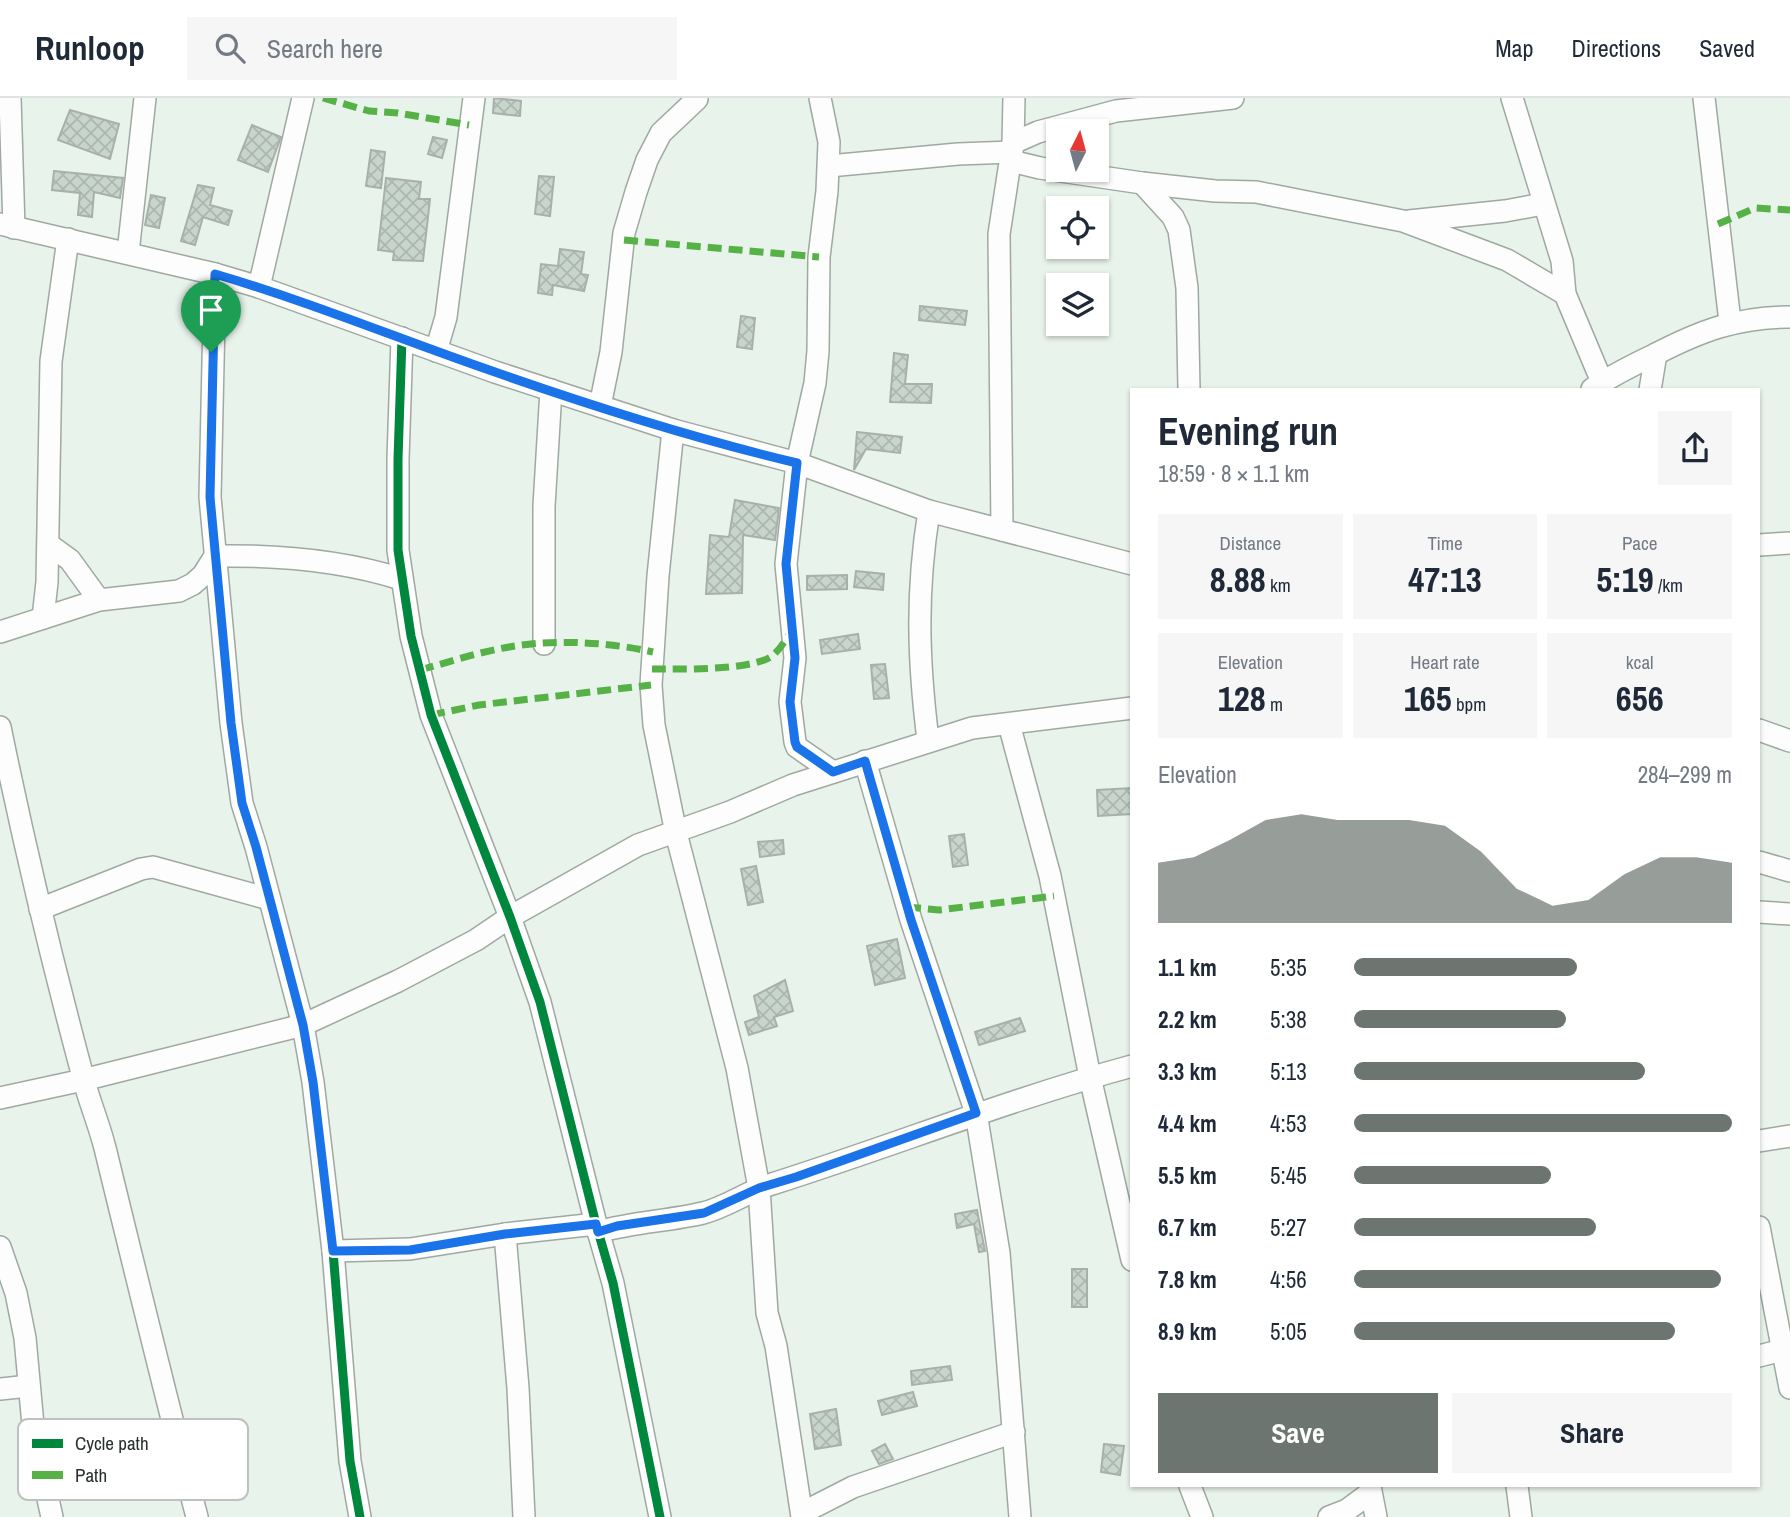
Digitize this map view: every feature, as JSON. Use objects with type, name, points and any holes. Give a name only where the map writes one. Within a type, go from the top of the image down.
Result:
[{"type":"street","points":[[10,98],[7,226],[215,274],[259,287],[436,351],[673,430],[797,463],[929,511],[1130,563]]},
{"type":"street","points":[[128,253],[145,98]]},
{"type":"street","points":[[259,287],[303,98]]},
{"type":"street","points":[[436,351],[446,317],[474,98]]},
{"type":"street","points":[[793,785],[797,747],[790,702],[795,658],[786,564],[797,463],[815,383],[818,351],[819,257],[829,166],[829,142],[820,98]]},
{"type":"street","points":[[1002,530],[999,234],[1012,152],[1014,98]]},
{"type":"street","points":[[829,166],[1012,152],[1038,132],[1116,111],[1233,98]]},
{"type":"street","points":[[1512,98],[1562,261],[1565,294],[1604,381],[1624,388]]},
{"type":"street","points":[[1704,98],[1730,323]]},
{"type":"street","points":[[600,406],[611,352],[624,233],[636,192],[647,160],[661,133],[696,99]]},
{"type":"street","points":[[1012,152],[1040,168],[1142,183],[1216,191],[1256,192],[1403,221],[1507,260],[1565,294]]},
{"type":"street","points":[[1142,183],[1173,217],[1179,230],[1187,288],[1189,388]]},
{"type":"street","points":[[1403,221],[1505,211],[1544,204]]},
{"type":"street","points":[[43,618],[47,582],[51,361],[68,239]]},
{"type":"street","points":[[215,274],[210,497],[229,710],[242,803],[303,1025],[313,1082],[333,1251],[350,1461],[360,1517]]},
{"type":"street","points":[[1604,381],[1684,339],[1730,323],[1748,319],[1790,317]]},
{"type":"street","points":[[402,338],[398,550],[411,636],[431,715],[510,917],[540,1002],[613,1283],[660,1517]]},
{"type":"street","points":[[1650,388],[1656,354]]},
{"type":"street","points":[[544,644],[544,506],[551,390]]},
{"type":"street","points":[[673,430],[658,576],[651,685],[654,725],[676,833],[737,1068],[759,1188],[767,1313],[776,1346],[802,1515],[853,1487],[1014,1432]]},
{"type":"street","points":[[928,740],[922,687],[919,614],[921,560],[929,511]]},
{"type":"street","points":[[1760,545],[1790,543]]},
{"type":"street","points":[[48,544],[69,560],[99,600]]},
{"type":"street","points":[[215,556],[337,562],[401,579]]},
{"type":"street","points":[[0,632],[99,600],[179,591],[193,584],[215,556]]},
{"type":"street","points":[[0,1098],[303,1025],[398,981],[477,940],[510,917],[638,845],[676,833],[793,785],[972,728],[1130,708]]},
{"type":"street","points":[[1009,724],[1050,876],[1090,1077],[1130,1250]]},
{"type":"street","points":[[0,727],[24,849],[83,1080],[104,1145],[162,1373],[170,1419]]},
{"type":"street","points":[[1760,730],[1790,741]]},
{"type":"street","points":[[797,747],[833,772]]},
{"type":"street","points":[[865,761],[911,920],[976,1113],[999,1253],[1020,1517]]},
{"type":"street","points":[[1760,862],[1790,871]]},
{"type":"street","points":[[40,909],[141,869],[153,867],[269,899]]},
{"type":"street","points":[[1760,912],[1790,914]]},
{"type":"street","points":[[333,1251],[410,1250],[505,1234],[617,1226],[704,1213],[759,1188],[976,1113],[1130,1067]]},
{"type":"street","points":[[1760,1141],[1790,1136]]},
{"type":"street","points":[[1760,1232],[1786,1349],[1790,1388]]},
{"type":"street","points":[[505,1234],[518,1388],[524,1517]]},
{"type":"street","points":[[0,1247],[16,1293],[25,1338],[32,1419]]},
{"type":"street","points":[[1760,1356],[1786,1349]]},
{"type":"street","points":[[0,1389],[29,1386]]},
{"type":"street","points":[[1190,1487],[1202,1517]]},
{"type":"street","points":[[1517,1487],[1521,1517]]},
{"type":"street","points":[[1329,1517],[1347,1510],[1370,1490],[1376,1517]]},
{"type":"street","points":[[192,1500],[197,1517]]},
{"type":"building","points":[[494,98],[521,101],[520,116],[493,113]]},
{"type":"building","points":[[70,110],[119,124],[110,159],[58,140]]},
{"type":"building","points":[[252,125],[281,137],[268,172],[238,160]]},
{"type":"building","points":[[433,137],[447,140],[442,158],[428,154]]},
{"type":"building","points":[[371,150],[385,152],[381,188],[366,186]]},
{"type":"building","points":[[54,171],[123,178],[120,198],[94,192],[92,217],[78,215],[80,193],[52,190]]},
{"type":"building","points":[[539,176],[554,177],[550,216],[535,214]]},
{"type":"building","points":[[386,178],[421,182],[419,199],[430,199],[423,261],[393,260],[394,252],[378,250]]},
{"type":"building","points":[[198,185],[214,188],[210,205],[232,211],[228,225],[203,217],[195,245],[181,241]]},
{"type":"building","points":[[151,195],[165,198],[159,228],[145,225]]},
{"type":"building","points":[[560,249],[584,252],[581,274],[588,275],[584,291],[553,285],[552,295],[538,293],[541,264],[558,266]]},
{"type":"building","points":[[920,306],[967,311],[965,325],[919,320]]},
{"type":"building","points":[[741,316],[755,318],[752,349],[737,347]]},
{"type":"building","points":[[894,353],[908,355],[905,384],[932,384],[931,403],[890,402]]},
{"type":"building","points":[[857,432],[902,437],[900,453],[866,449],[854,470]]},
{"type":"building","points":[[735,500],[779,508],[775,540],[743,535],[742,593],[706,594],[710,535],[729,537]]},
{"type":"building","points":[[856,571],[884,574],[883,590],[854,587]]},
{"type":"building","points":[[847,575],[847,589],[807,590],[807,576]]},
{"type":"building","points":[[858,634],[860,649],[822,654],[820,640]]},
{"type":"building","points":[[885,664],[889,698],[874,699],[871,665]]},
{"type":"building","points":[[1130,788],[1130,814],[1098,816],[1097,790]]},
{"type":"building","points":[[964,834],[968,865],[953,867],[949,836]]},
{"type":"building","points":[[783,840],[784,854],[760,857],[758,842]]},
{"type":"building","points":[[756,866],[763,902],[748,905],[741,869]]},
{"type":"building","points":[[897,939],[905,978],[875,985],[867,946]]},
{"type":"building","points":[[785,980],[793,1011],[774,1017],[777,1026],[749,1035],[745,1022],[759,1017],[754,996]]},
{"type":"building","points":[[1020,1018],[1025,1031],[979,1045],[975,1032]]},
{"type":"building","points":[[977,1210],[985,1251],[979,1252],[974,1224],[957,1228],[955,1214]]},
{"type":"building","points":[[1072,1269],[1087,1269],[1087,1307],[1072,1307]]},
{"type":"building","points":[[950,1366],[952,1380],[912,1385],[911,1371]]},
{"type":"building","points":[[913,1392],[917,1406],[882,1415],[878,1401]]},
{"type":"building","points":[[836,1409],[841,1445],[815,1449],[810,1414]]},
{"type":"building","points":[[885,1444],[893,1459],[879,1464],[872,1451]]},
{"type":"building","points":[[1104,1444],[1124,1446],[1120,1475],[1101,1472]]},
{"type":"marked path","points":[[323,98],[369,111],[469,125]]},
{"type":"marked path","points":[[1718,224],[1755,208],[1790,210]]},
{"type":"marked path","points":[[624,240],[819,257]]},
{"type":"marked path","points":[[652,669],[732,667],[762,661],[775,654],[792,630]]},
{"type":"marked path","points":[[420,670],[498,649],[545,643],[600,644],[653,652]]},
{"type":"marked path","points":[[431,715],[479,705],[651,685]]},
{"type":"marked path","points":[[907,907],[939,910],[1054,896]]},
{"type":"cycle path","points":[[215,274],[210,497],[231,723],[242,803],[303,1025],[313,1082],[333,1251],[350,1461],[360,1517]]},
{"type":"cycle path","points":[[402,338],[398,550],[411,636],[431,715],[510,917],[540,1002],[613,1283],[660,1517]]},
{"type":"route","points":[[215,274],[297,299],[495,372],[673,430],[797,463],[786,564],[795,658],[790,702],[795,742],[797,747],[833,772],[865,761],[911,920],[976,1113],[759,1188],[704,1213],[617,1226],[598,1232],[596,1224],[505,1234],[410,1250],[333,1251],[313,1082],[303,1025],[242,803],[231,723],[210,497],[211,352],[215,274]]}]
